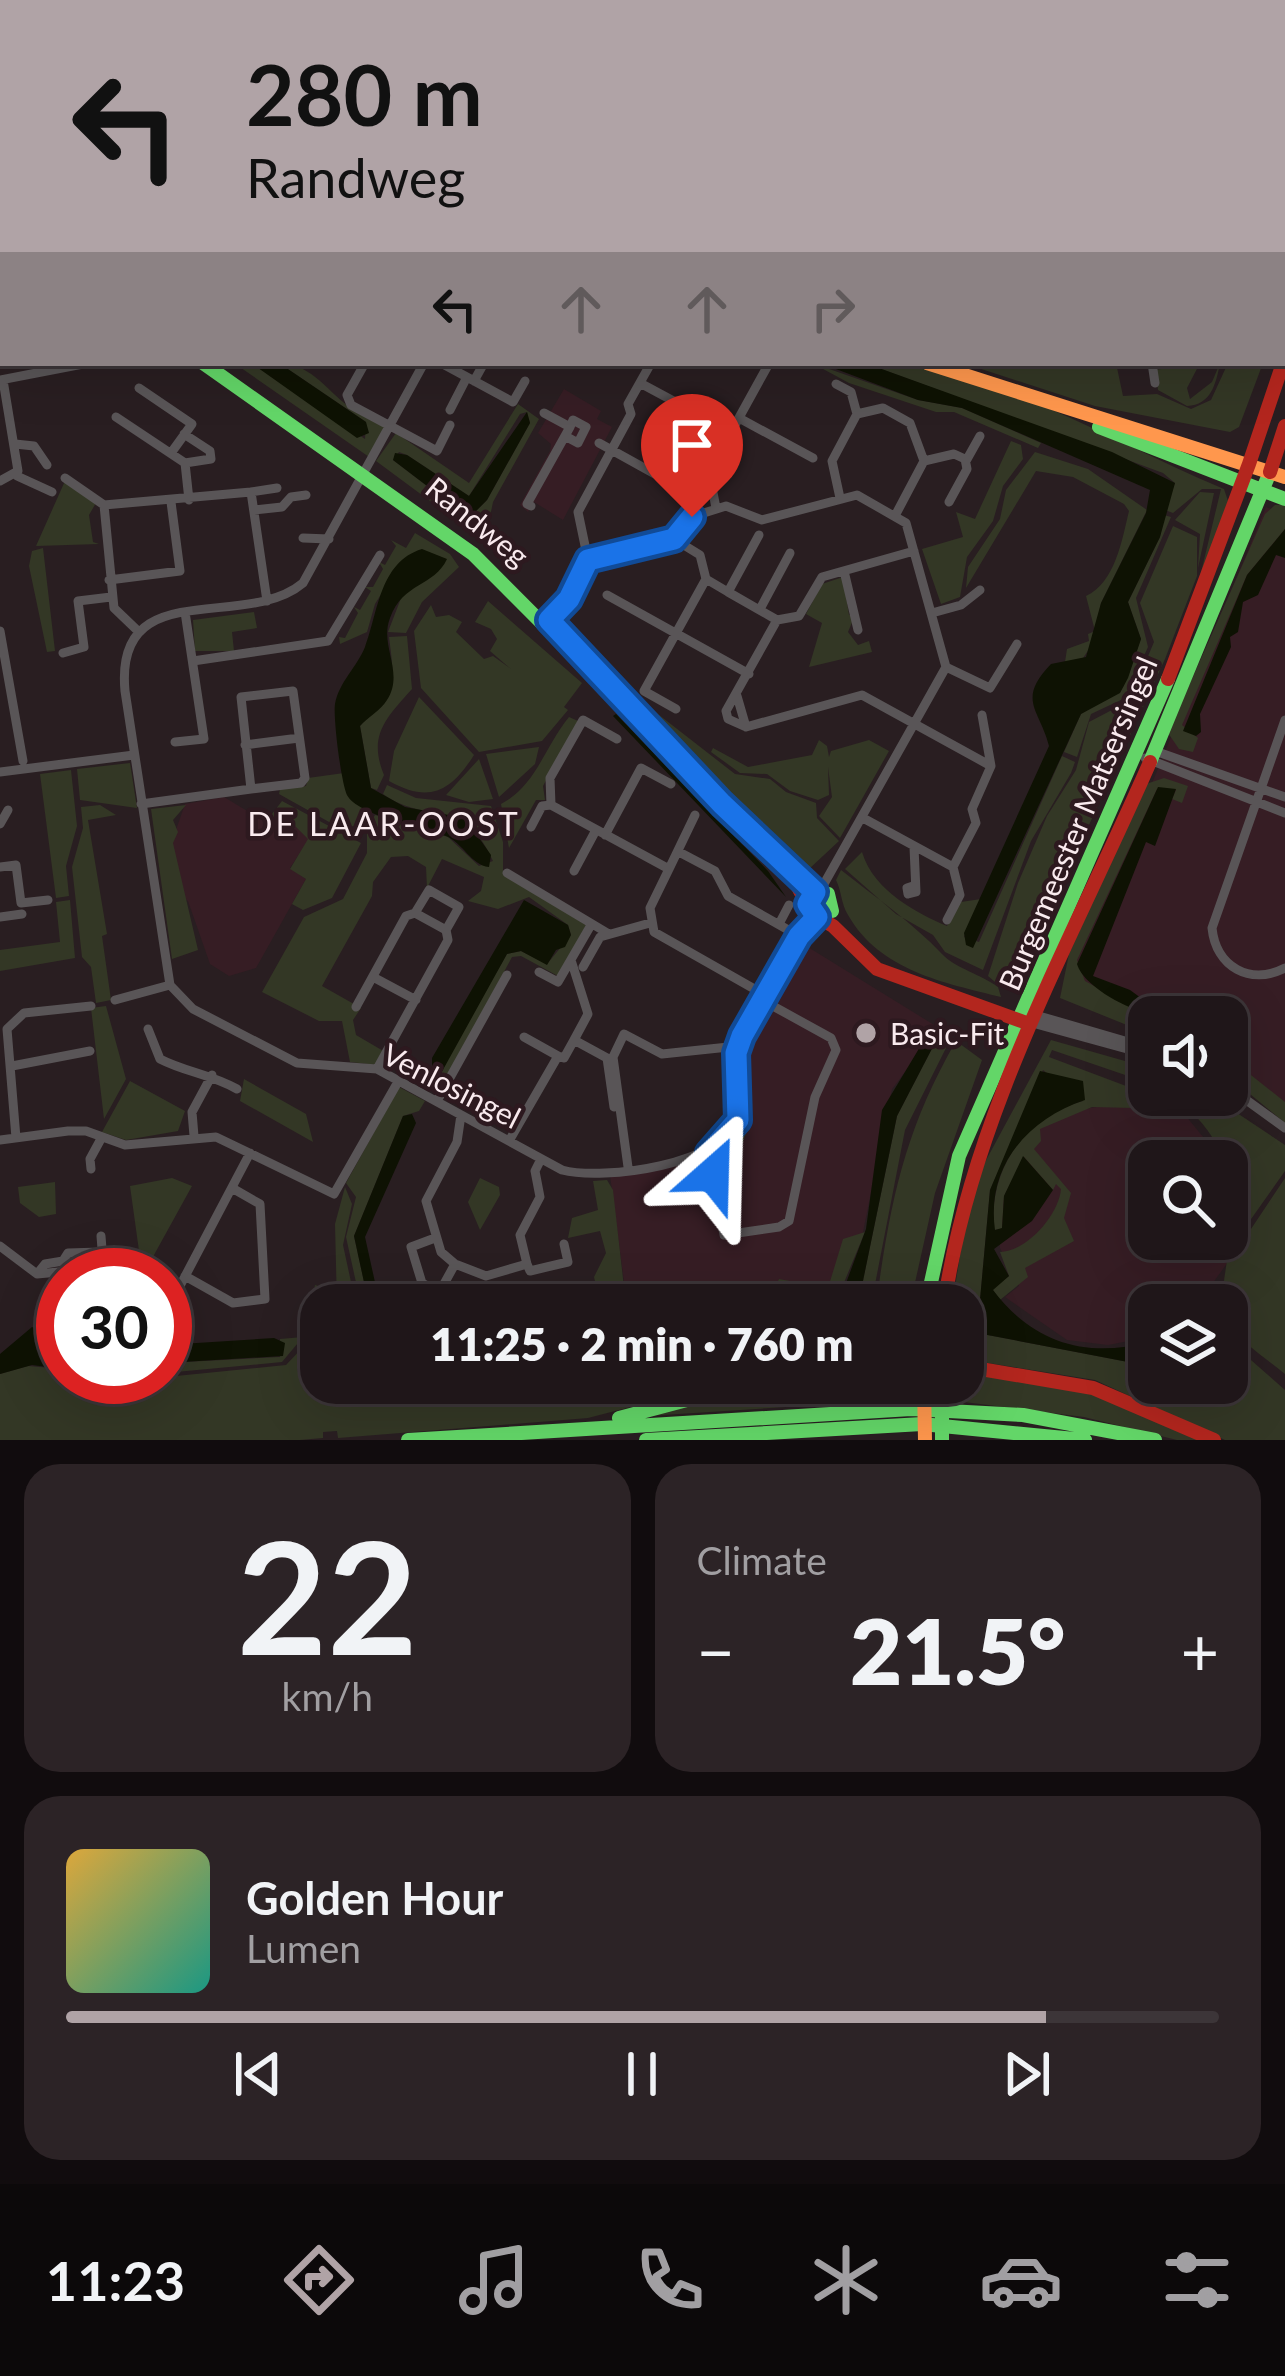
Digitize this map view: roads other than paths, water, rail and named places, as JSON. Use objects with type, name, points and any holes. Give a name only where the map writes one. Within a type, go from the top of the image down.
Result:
[{"type":"main road","name":"Randweg","points":[[207,366],[477,549],[889,973],[1004,1018],[1030,1019]]},
{"type":"main road","name":"Randweg","points":[[218,366],[367,473]]},
{"type":"main road","points":[[936,366],[1277,475]]},
{"type":"main road","name":"Burgemeester Matsersingel","points":[[931,1284],[959,1156],[1013,1038],[1030,1019],[1091,888],[1146,754],[1282,366]]},
{"type":"main road","points":[[1062,410],[1285,499]]},
{"type":"main road","name":"Burgemeester Matsersingel","points":[[948,1284],[964,1191],[1030,1019],[1263,492],[1277,475],[1285,426]]},
{"type":"main road","name":"Randweg","points":[[970,1004],[1030,1019]]},
{"type":"main road","points":[[1004,1018],[1013,1038]]},
{"type":"main road","points":[[984,1368],[1035,1372],[1099,1387],[1214,1440]]},
{"type":"main road","points":[[574,1429],[671,1404]]},
{"type":"main road","points":[[924,1404],[925,1440]]},
{"type":"main road","points":[[942,1404],[942,1440]]},
{"type":"main road","points":[[408,1440],[911,1409],[1023,1415],[1155,1440]]},
{"type":"main road","points":[[646,1440],[922,1424],[1085,1440]]},
{"type":"street","points":[[27,366],[29,376]]},
{"type":"street","points":[[17,476],[1,380],[74,366]]},
{"type":"street","points":[[363,366],[347,395],[348,403],[437,452],[450,425]]},
{"type":"street","points":[[121,999],[170,985],[134,755],[124,674],[128,650],[139,632],[162,616],[266,601],[303,584],[422,366]]},
{"type":"street","points":[[447,366],[513,402],[525,380]]},
{"type":"street","points":[[450,410],[482,366]]},
{"type":"street","points":[[546,622],[569,599],[588,560],[578,512],[632,414],[628,404],[649,366]]},
{"type":"street","points":[[1152,366],[1155,383]]},
{"type":"street","points":[[716,508],[707,477],[767,367]]},
{"type":"street","points":[[640,382],[731,432]]},
{"type":"street","points":[[836,384],[850,392],[857,414],[832,461],[840,499]]},
{"type":"street","points":[[139,388],[191,424],[171,453]]},
{"type":"street","points":[[857,414],[883,408],[910,423],[930,460],[964,474]]},
{"type":"street","points":[[544,413],[567,432]]},
{"type":"street","points":[[116,417],[185,463],[211,459],[210,451],[184,434]]},
{"type":"street","points":[[739,418],[813,458]]},
{"type":"street","points":[[531,506],[526,504],[573,420],[586,427],[590,438],[682,489]]},
{"type":"street","points":[[949,502],[980,436]]},
{"type":"street","points":[[15,443],[34,446],[46,465]]},
{"type":"street","points":[[896,514],[930,460],[954,454],[966,461]]},
{"type":"street","points":[[185,463],[189,500]]},
{"type":"street","points":[[0,481],[17,476],[52,492]]},
{"type":"street","points":[[65,478],[104,505],[277,488]]},
{"type":"street","points":[[251,491],[266,601]]},
{"type":"street","points":[[254,511],[282,507],[291,497],[307,495]]},
{"type":"street","points":[[588,560],[674,539],[688,518],[716,508],[731,506],[762,520],[862,496],[906,524],[946,667],[819,904],[763,998],[738,1046],[738,1120],[709,1153],[724,1235],[779,1227],[789,1221],[815,1096],[836,1049],[831,1037],[763,998],[668,942],[650,923],[650,908],[695,815]]},
{"type":"street","points":[[109,580],[180,571],[171,502]]},
{"type":"street","points":[[104,505],[111,597],[116,614],[139,632]]},
{"type":"street","points":[[728,592],[759,535]]},
{"type":"street","points":[[303,538],[329,539]]},
{"type":"street","points":[[674,539],[700,555],[706,579],[644,691],[676,709]]},
{"type":"street","points":[[706,579],[777,620],[799,616],[818,580],[914,551]]},
{"type":"street","points":[[760,608],[790,553]]},
{"type":"street","points":[[193,661],[328,641],[380,555]]},
{"type":"street","points":[[844,571],[858,630]]},
{"type":"street","points":[[932,613],[968,601],[976,587]]},
{"type":"street","points":[[607,595],[748,674]]},
{"type":"street","points":[[63,653],[84,647],[78,601],[111,597]]},
{"type":"street","points":[[175,742],[204,739],[185,612]]},
{"type":"street","points":[[777,620],[737,696],[746,727],[862,695],[991,766]]},
{"type":"street","points":[[0,631],[2,667],[8,693],[16,703],[23,761]]},
{"type":"street","points":[[946,667],[990,688],[1017,644]]},
{"type":"street","points":[[141,804],[301,783],[292,691],[241,697],[251,789]]},
{"type":"street","points":[[947,920],[960,895],[953,867],[976,824],[972,809],[991,766],[982,715]]},
{"type":"street","points":[[551,805],[550,778],[583,720],[617,740]]},
{"type":"street","points":[[1285,721],[1213,920],[1213,938],[1235,970],[1250,976],[1285,968]]},
{"type":"street","points":[[245,745],[299,738]]},
{"type":"street","points":[[1146,754],[1257,794],[1285,797]]},
{"type":"street","points":[[0,772],[134,755]]},
{"type":"street","points":[[574,871],[641,768],[671,784]]},
{"type":"street","points":[[1257,794],[1285,813]]},
{"type":"street","points":[[531,827],[542,806],[551,805],[669,869]]},
{"type":"street","points":[[0,824],[8,810]]},
{"type":"street","points":[[863,818],[953,867]]},
{"type":"street","points":[[913,886],[914,847]]},
{"type":"street","points":[[679,852],[715,871],[728,896],[799,936]]},
{"type":"street","points":[[0,867],[16,865],[21,903],[47,900]]},
{"type":"street","points":[[507,873],[609,934]]},
{"type":"street","points":[[0,880],[18,877]]},
{"type":"street","points":[[377,1069],[448,940],[446,930],[459,907],[429,890],[416,914]]},
{"type":"street","points":[[779,925],[789,905]]},
{"type":"street","points":[[0,917],[22,914]]},
{"type":"street","points":[[356,1007],[406,916],[416,914],[446,930]]},
{"type":"street","points":[[584,967],[600,937],[650,923]]},
{"type":"street","points":[[538,971],[558,982],[590,925]]},
{"type":"street","points":[[524,1037],[563,1058],[574,1040],[588,1014],[571,960]]},
{"type":"street","points":[[437,1102],[507,975]]},
{"type":"street","points":[[373,977],[416,1000]]},
{"type":"street","name":"Venlosingel","points":[[170,985],[193,1009],[297,1063],[377,1069],[574,1173],[709,1153]]},
{"type":"street","points":[[16,1138],[12,1066],[3,1030],[24,1012],[91,1006]]},
{"type":"street","points":[[1030,1019],[1128,1046]]},
{"type":"street","points":[[148,1028],[160,1059],[212,1075],[237,1089]]},
{"type":"street","points":[[625,1168],[613,1057],[625,1034],[662,1054],[738,1046]]},
{"type":"street","points":[[574,1040],[607,1058],[625,1168]]},
{"type":"street","points":[[12,1066],[90,1051]]},
{"type":"street","points":[[509,1141],[558,1056]]},
{"type":"street","points":[[194,1136],[192,1112],[212,1075]]},
{"type":"street","points":[[0,1141],[68,1131],[125,1145],[216,1136],[334,1194],[399,1080]]},
{"type":"street","points":[[1248,1101],[1285,1128]]},
{"type":"street","points":[[461,1115],[457,1142],[427,1196],[441,1252],[455,1264],[487,1276],[527,1264]]},
{"type":"street","points":[[91,1169],[90,1159],[102,1137]]},
{"type":"street","points":[[192,1263],[250,1153]]},
{"type":"street","points":[[541,1159],[535,1172],[540,1197],[520,1235],[530,1271],[568,1262],[564,1244]]},
{"type":"street","points":[[192,1280],[233,1303],[265,1299],[260,1204],[232,1188]]},
{"type":"street","points":[[100,1236],[100,1248]]},
{"type":"street","points":[[423,1284],[411,1247],[436,1238]]},
{"type":"street","points":[[0,1246],[36,1273]]},
{"type":"street","points":[[447,1284],[455,1264]]},
{"type":"place","name":"Basic-Fit","points":[[866,1033]]},
{"type":"district","name":"DE LAAR-OOST","points":[[384,823]]}]
